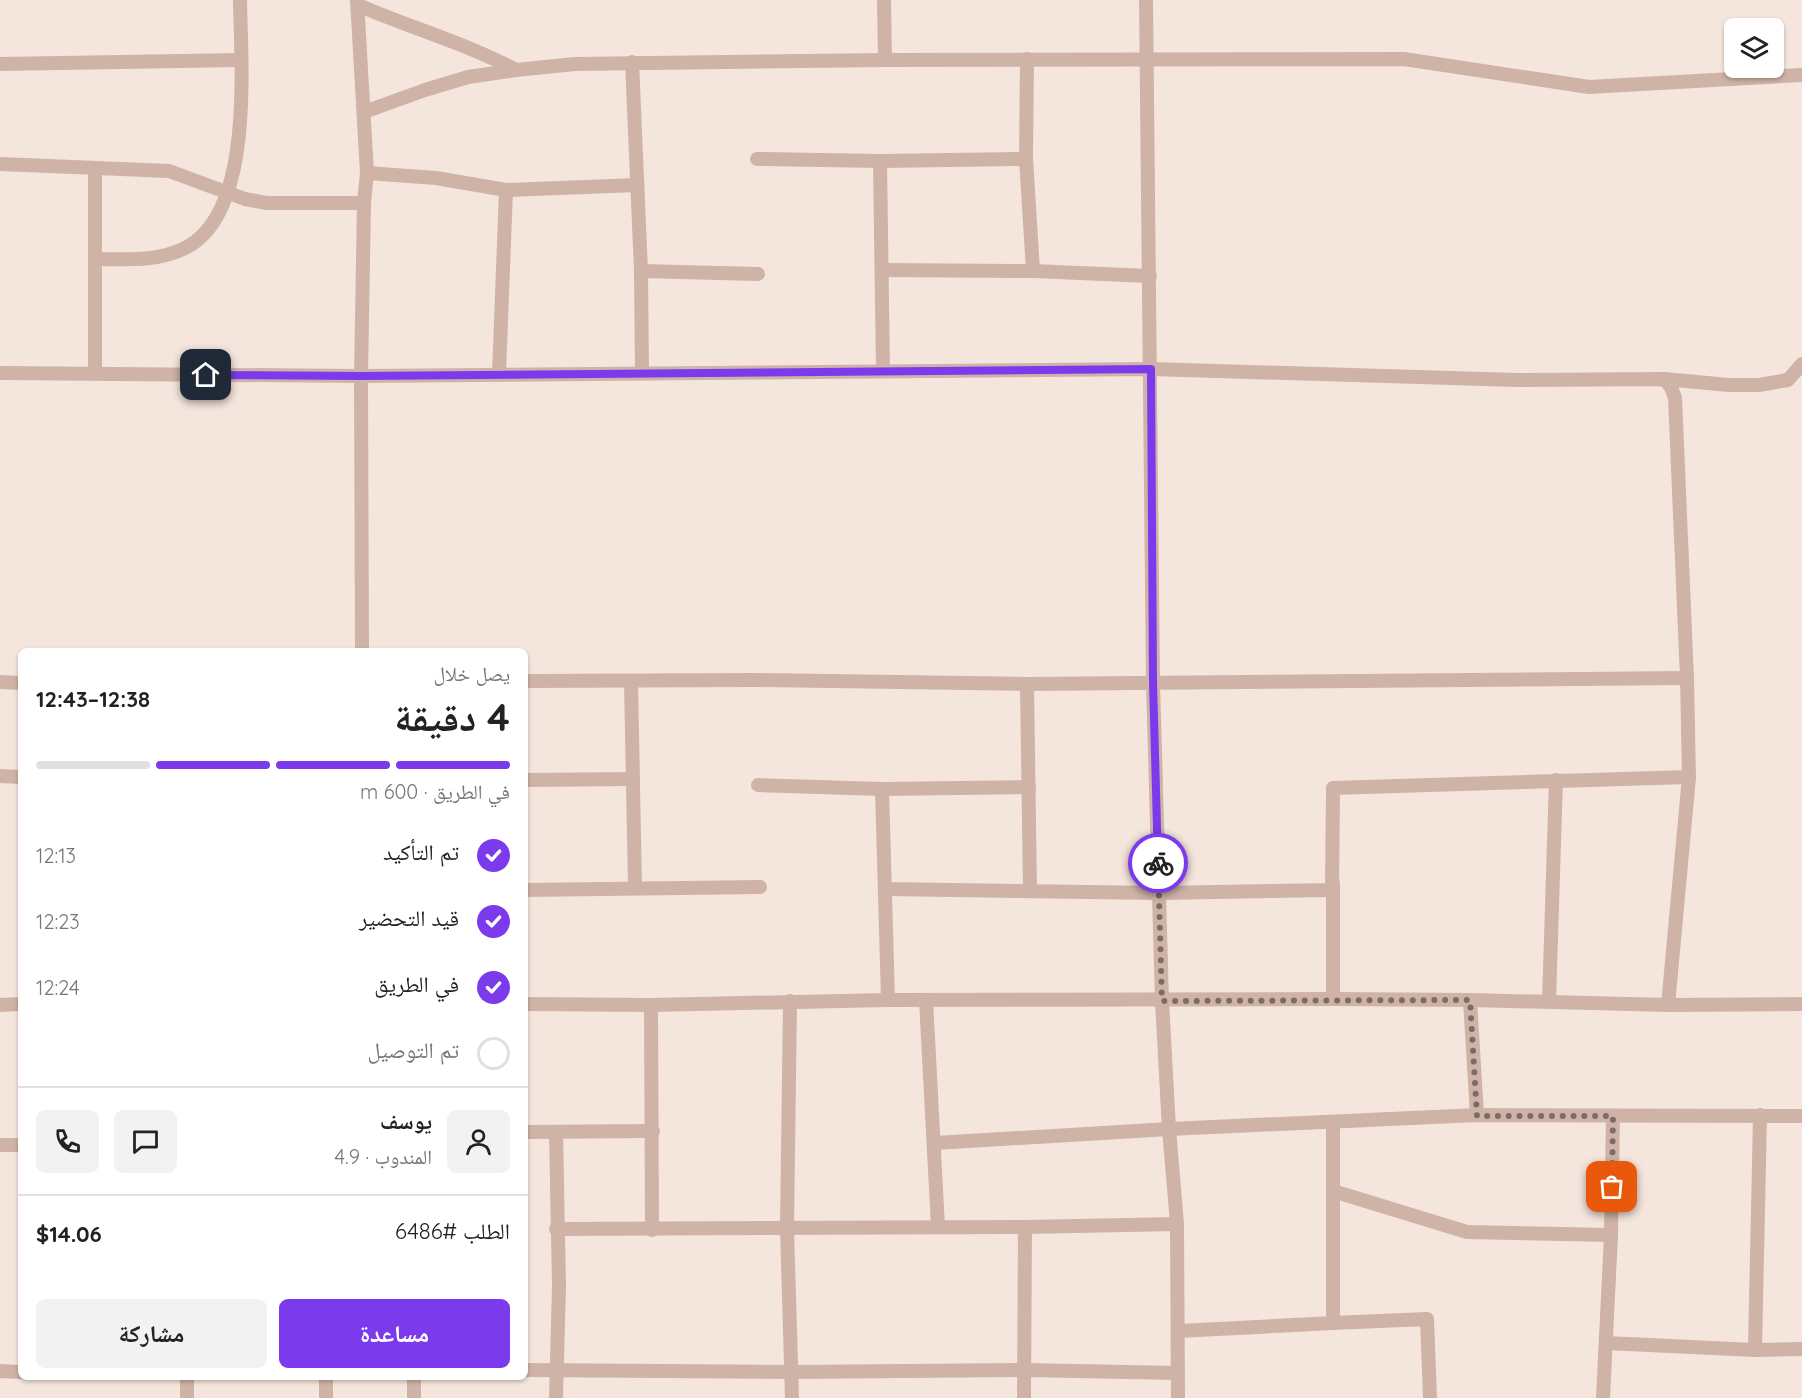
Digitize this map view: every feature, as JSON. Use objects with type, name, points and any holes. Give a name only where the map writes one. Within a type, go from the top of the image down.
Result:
[{"type":"street","points":[[95,259],[144,259],[168,255],[186,248],[202,237],[217,218],[237,159],[240,0]]},
{"type":"street","points":[[884,0],[885,60]]},
{"type":"street","points":[[1146,0],[1153,682],[1162,1001],[1177,1224],[1178,1398]]},
{"type":"street","points":[[357,2],[391,19],[482,52],[516,69]]},
{"type":"street","points":[[357,2],[367,172],[364,203],[361,376],[362,648]]},
{"type":"street","points":[[1027,59],[1026,159],[1033,271]]},
{"type":"street","points":[[364,112],[468,77],[516,69],[575,64],[1027,59],[1404,59],[1589,87],[1802,75]]},
{"type":"street","points":[[0,64],[240,60]]},
{"type":"street","points":[[632,63],[641,272],[642,373]]},
{"type":"street","points":[[757,159],[1026,159]]},
{"type":"street","points":[[880,160],[883,371]]},
{"type":"street","points":[[0,164],[169,171],[244,200],[364,203]]},
{"type":"street","points":[[95,168],[95,374]]},
{"type":"street","points":[[367,172],[436,178],[506,190],[637,185]]},
{"type":"street","points":[[499,374],[506,190]]},
{"type":"street","points":[[882,270],[1033,271],[1150,276]]},
{"type":"street","points":[[641,272],[758,274]]},
{"type":"street","points":[[0,374],[361,376],[1151,369],[1517,380],[1664,379],[1730,385],[1759,385],[1788,380],[1802,364]]},
{"type":"street","points":[[1664,379],[1671,387],[1675,398],[1689,777],[1668,1005]]},
{"type":"street","points":[[528,681],[755,680],[1027,684],[1687,678]]},
{"type":"street","points":[[631,681],[635,888]]},
{"type":"street","points":[[0,682],[18,683]]},
{"type":"street","points":[[1027,684],[1030,891]]},
{"type":"street","points":[[0,776],[18,777]]},
{"type":"street","points":[[1333,788],[1689,777]]},
{"type":"street","points":[[528,780],[633,779]]},
{"type":"street","points":[[1549,1002],[1556,780]]},
{"type":"street","points":[[758,784],[882,789],[1029,787]]},
{"type":"street","points":[[885,889],[1159,893],[1332,890],[1333,788]]},
{"type":"street","points":[[1333,788],[1333,999]]},
{"type":"street","points":[[882,789],[888,1000]]},
{"type":"street","points":[[528,890],[760,887]]},
{"type":"street","points":[[528,1004],[1333,999],[1668,1005],[1802,1004]]},
{"type":"street","points":[[926,1000],[938,1227]]},
{"type":"street","points":[[1470,1000],[1477,1116]]},
{"type":"street","points":[[790,1001],[787,1229],[792,1398]]},
{"type":"street","points":[[0,1005],[18,1004]]},
{"type":"street","points":[[651,1005],[652,1230]]},
{"type":"street","points":[[1755,1350],[1760,1115]]},
{"type":"street","points":[[935,1143],[1169,1129],[1477,1116],[1802,1116]]},
{"type":"street","points":[[1603,1398],[1611,1235],[1613,1116]]},
{"type":"street","points":[[1333,1122],[1333,1323]]},
{"type":"street","points":[[528,1132],[653,1131]]},
{"type":"street","points":[[556,1132],[558,1286],[556,1398]]},
{"type":"street","points":[[0,1145],[18,1145]]},
{"type":"street","points":[[1333,1191],[1467,1232],[1611,1235]]},
{"type":"street","points":[[556,1229],[787,1229],[1177,1224]]},
{"type":"street","points":[[1024,1398],[1025,1227]]},
{"type":"street","points":[[1178,1331],[1427,1319],[1430,1398]]},
{"type":"street","points":[[1606,1343],[1755,1350],[1802,1349]]},
{"type":"street","points":[[528,1370],[792,1372],[1024,1370],[1178,1373]]},
{"type":"street","points":[[0,1371],[18,1372]]},
{"type":"street","points":[[187,1380],[187,1398]]},
{"type":"street","points":[[326,1380],[326,1398]]},
{"type":"street","points":[[414,1380],[414,1398]]},
{"type":"way so far","points":[[1158,863],[1162,1001],[1470,1000],[1477,1116],[1613,1116],[1612,1187]]},
{"type":"route","points":[[206,375],[361,376],[1151,369],[1153,682],[1158,863]]}]
